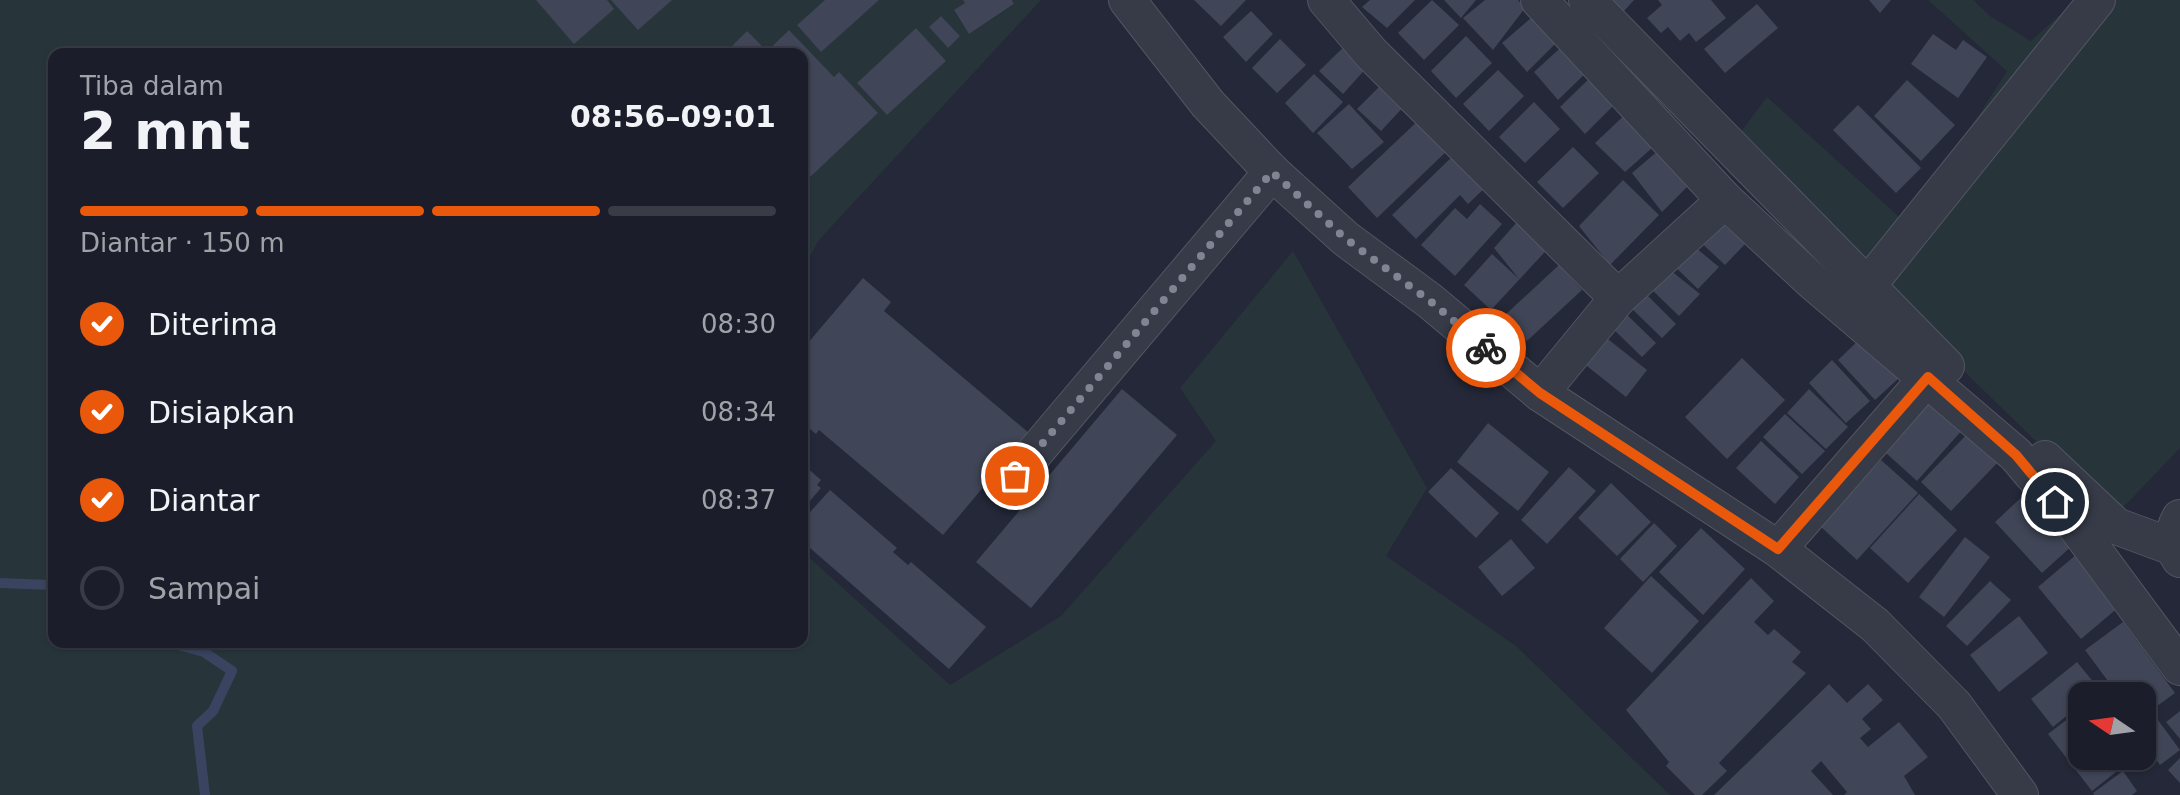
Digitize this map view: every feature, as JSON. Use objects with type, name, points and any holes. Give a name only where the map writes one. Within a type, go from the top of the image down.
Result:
[{"type":"street","points":[[1127,0],[1208,104],[1272,172],[1346,239],[1430,301],[1540,393],[1778,549],[1875,625],[1954,705],[2020,795]]},
{"type":"street","points":[[1326,0],[1371,53],[1618,298]]},
{"type":"street","points":[[1539,0],[1725,200],[1812,281],[2016,455],[2075,525],[2180,667]]},
{"type":"street","points":[[1587,0],[1953,374],[2116,526],[2178,541]]},
{"type":"street","points":[[1868,285],[2097,0]]},
{"type":"street","points":[[1015,476],[1272,172]]},
{"type":"street","points":[[1540,393],[1618,298],[1725,200]]},
{"type":"street","points":[[1778,549],[1928,377]]},
{"type":"shaded area","points":[[0,0],[825,0],[797,25],[821,51],[879,0],[963,0],[965,3],[954,11],[969,34],[1014,5],[1012,0],[1041,0],[818,241],[808,260],[808,179],[878,113],[839,73],[834,77],[789,30],[770,48],[764,48],[747,31],[732,48],[48,48],[48,648],[808,648],[808,556],[950,685],[1061,616],[1216,441],[1180,388],[1293,251],[1427,488],[1386,556],[1516,646],[1670,795],[0,795]],"holes":[[[941,16],[960,36],[947,47],[929,27]],[[916,28],[946,61],[887,115],[857,83]]]},
{"type":"shaded area","points":[[1928,0],[1973,0],[1990,16],[2031,41],[2076,0],[2180,0],[2180,448],[2114,517],[1731,145],[1767,97],[1908,225],[2007,71]]},
{"type":"building","points":[[536,0],[607,0],[614,9],[574,44]]},
{"type":"building","points":[[611,0],[672,0],[638,30]]},
{"type":"building","points":[[825,0],[879,0],[821,52],[797,25]]},
{"type":"building","points":[[963,0],[1012,0],[1014,4],[969,34],[954,10],[965,3]]},
{"type":"building","points":[[1194,0],[1246,0],[1221,26]]},
{"type":"building","points":[[1370,0],[1415,0],[1387,28],[1362,7]]},
{"type":"building","points":[[1432,0],[1459,25],[1424,60],[1398,33]]},
{"type":"building","points":[[1444,0],[1476,0],[1461,18]]},
{"type":"building","points":[[1485,0],[1518,0],[1525,8],[1493,50],[1463,18]]},
{"type":"building","points":[[1594,0],[1634,0],[1615,21]]},
{"type":"building","points":[[1658,0],[1711,0],[1726,18],[1696,42],[1689,33],[1680,41],[1668,27],[1661,33],[1647,18],[1662,5]]},
{"type":"building","points":[[1869,0],[1891,0],[1880,13]]},
{"type":"building","points":[[1757,4],[1778,28],[1725,73],[1704,49]]},
{"type":"building","points":[[1251,11],[1273,34],[1246,62],[1223,37]]},
{"type":"building","points":[[1538,12],[1561,38],[1527,72],[1502,43]]},
{"type":"building","points":[[941,16],[960,36],[948,48],[929,27]]},
{"type":"building","points":[[916,28],[946,61],[887,115],[857,83]]},
{"type":"building","points":[[789,30],[806,48],[770,48]]},
{"type":"building","points":[[747,31],[764,48],[732,48]]},
{"type":"building","points":[[1933,34],[1956,50],[1963,40],[1987,57],[1958,98],[1911,64]]},
{"type":"building","points":[[1466,36],[1492,63],[1456,98],[1431,71]]},
{"type":"building","points":[[1280,39],[1306,65],[1277,93],[1252,68]]},
{"type":"building","points":[[1569,40],[1592,67],[1558,100],[1534,72]]},
{"type":"building","points":[[1349,42],[1370,64],[1343,94],[1319,71]]},
{"type":"building","points":[[808,50],[834,77],[839,72],[878,113],[808,179]]},
{"type":"building","points":[[1498,70],[1524,96],[1489,131],[1463,104]]},
{"type":"building","points":[[1595,73],[1620,99],[1585,134],[1560,107]]},
{"type":"building","points":[[1314,74],[1343,102],[1313,133],[1285,103]]},
{"type":"building","points":[[1387,79],[1408,102],[1381,131],[1357,109]]},
{"type":"building","points":[[1907,80],[1955,125],[1921,161],[1874,116]]},
{"type":"building","points":[[1534,102],[1560,129],[1525,163],[1499,137]]},
{"type":"building","points":[[1349,104],[1384,142],[1352,169],[1317,133]]},
{"type":"building","points":[[1858,105],[1921,168],[1896,193],[1833,130]]},
{"type":"building","points":[[1630,110],[1660,141],[1625,172],[1595,143]]},
{"type":"building","points":[[1423,116],[1452,146],[1377,218],[1348,187]]},
{"type":"building","points":[[1573,147],[1599,173],[1563,208],[1537,182]]},
{"type":"building","points":[[1659,150],[1689,185],[1662,212],[1632,173]]},
{"type":"building","points":[[1457,152],[1489,184],[1468,204],[1460,195],[1416,239],[1392,215]]},
{"type":"building","points":[[1623,180],[1659,215],[1610,265],[1579,226]]},
{"type":"building","points":[[1480,204],[1502,224],[1455,276],[1421,245],[1455,208],[1467,219]]},
{"type":"building","points":[[1525,213],[1555,241],[1491,310],[1464,285],[1492,254],[1519,279],[1494,248]]},
{"type":"building","points":[[1711,215],[1746,243],[1725,265],[1694,236]]},
{"type":"building","points":[[1684,238],[1719,267],[1698,289],[1667,259]]},
{"type":"building","points":[[1559,265],[1582,290],[1527,341],[1504,316]]},
{"type":"building","points":[[1665,266],[1700,294],[1679,316],[1648,286]]},
{"type":"building","points":[[863,278],[891,302],[884,311],[1029,433],[943,535],[819,430],[816,434],[808,427],[808,343]]},
{"type":"building","points":[[1641,289],[1676,324],[1662,338],[1627,304]]},
{"type":"building","points":[[1621,309],[1656,343],[1642,357],[1607,323]]},
{"type":"building","points":[[1599,332],[1647,370],[1626,397],[1578,359]]},
{"type":"building","points":[[1862,337],[1899,378],[1875,400],[1838,360]]},
{"type":"building","points":[[1742,358],[1785,400],[1727,459],[1685,417]]},
{"type":"building","points":[[1832,360],[1870,401],[1846,423],[1809,383]]},
{"type":"building","points":[[1931,383],[1971,420],[1917,481],[1876,444]]},
{"type":"building","points":[[1122,389],[1177,435],[1031,608],[976,562]]},
{"type":"building","points":[[1809,389],[1848,427],[1826,449],[1787,413]]},
{"type":"building","points":[[1785,414],[1825,451],[1802,474],[1763,437]]},
{"type":"building","points":[[1488,423],[1549,472],[1518,511],[1457,462]]},
{"type":"building","points":[[1971,430],[2001,459],[1951,511],[1921,482]]},
{"type":"building","points":[[1761,441],[1799,477],[1775,504],[1736,468]]},
{"type":"building","points":[[1881,460],[1918,493],[1857,560],[1820,526]]},
{"type":"building","points":[[1569,467],[1596,491],[1547,544],[1521,520]]},
{"type":"building","points":[[1451,468],[1499,513],[1476,538],[1428,492]]},
{"type":"building","points":[[808,469],[821,480],[817,485],[821,488],[808,503]]},
{"type":"building","points":[[1611,483],[1651,522],[1617,556],[1578,518]]},
{"type":"building","points":[[830,490],[897,548],[893,552],[908,565],[911,562],[986,627],[949,669],[808,546],[808,514]]},
{"type":"building","points":[[2026,493],[2074,544],[2042,573],[1995,522]]},
{"type":"building","points":[[1919,494],[1957,530],[1908,583],[1870,548]]},
{"type":"building","points":[[1654,523],[1677,546],[1643,582],[1620,559]]},
{"type":"building","points":[[1701,528],[1745,569],[1703,615],[1659,572]]},
{"type":"building","points":[[1965,537],[1990,557],[1944,617],[1919,597]]},
{"type":"building","points":[[1511,539],[1535,568],[1502,596],[1478,567]]},
{"type":"building","points":[[2077,554],[2120,606],[2081,639],[2038,587]]},
{"type":"building","points":[[1651,576],[1699,621],[1652,673],[1604,628]]},
{"type":"building","points":[[1751,578],[1774,601],[1754,622],[1768,635],[1774,629],[1801,652],[1792,662],[1806,673],[1719,763],[1727,771],[1702,795],[1695,795],[1666,766],[1669,762],[1626,710]]},
{"type":"building","points":[[1990,581],[2011,600],[1967,646],[1946,626]]},
{"type":"building","points":[[2019,616],[2048,653],[1999,692],[1970,655]]},
{"type":"building","points":[[2123,622],[2175,693],[2156,707],[2156,682],[2109,682],[2085,650]]},
{"type":"building","points":[[2077,662],[2093,682],[2068,682],[2068,715],[2053,727],[2031,699]]},
{"type":"building","points":[[1829,684],[1847,703],[1868,684],[1883,700],[1862,719],[1871,729],[1860,738],[1868,747],[1899,722],[1928,757],[1904,776],[1915,795],[1844,795],[1847,792],[1821,761],[1811,771],[1833,795],[1714,795]]},
{"type":"building","points":[[2180,711],[2180,739],[2166,722]]},
{"type":"building","points":[[2156,717],[2180,750],[2160,765],[2156,759]]},
{"type":"building","points":[[2068,719],[2068,760],[2048,734]]},
{"type":"building","points":[[2180,758],[2180,783],[2168,770]]},
{"type":"building","points":[[2076,770],[2118,770],[2092,791]]},
{"type":"building","points":[[2123,771],[2137,791],[2132,795],[2094,795],[2093,793]]},
{"type":"waterway","points":[[0,583],[48,585]]},
{"type":"waterway","points":[[189,648],[204,652],[232,671],[213,711],[197,726],[205,795]]},
{"type":"way so far","points":[[1015,476],[1272,172],[1346,239],[1430,301],[1486,348]]},
{"type":"route","points":[[1486,348],[1540,393],[1778,549],[1928,377],[2016,455],[2055,502]]}]
